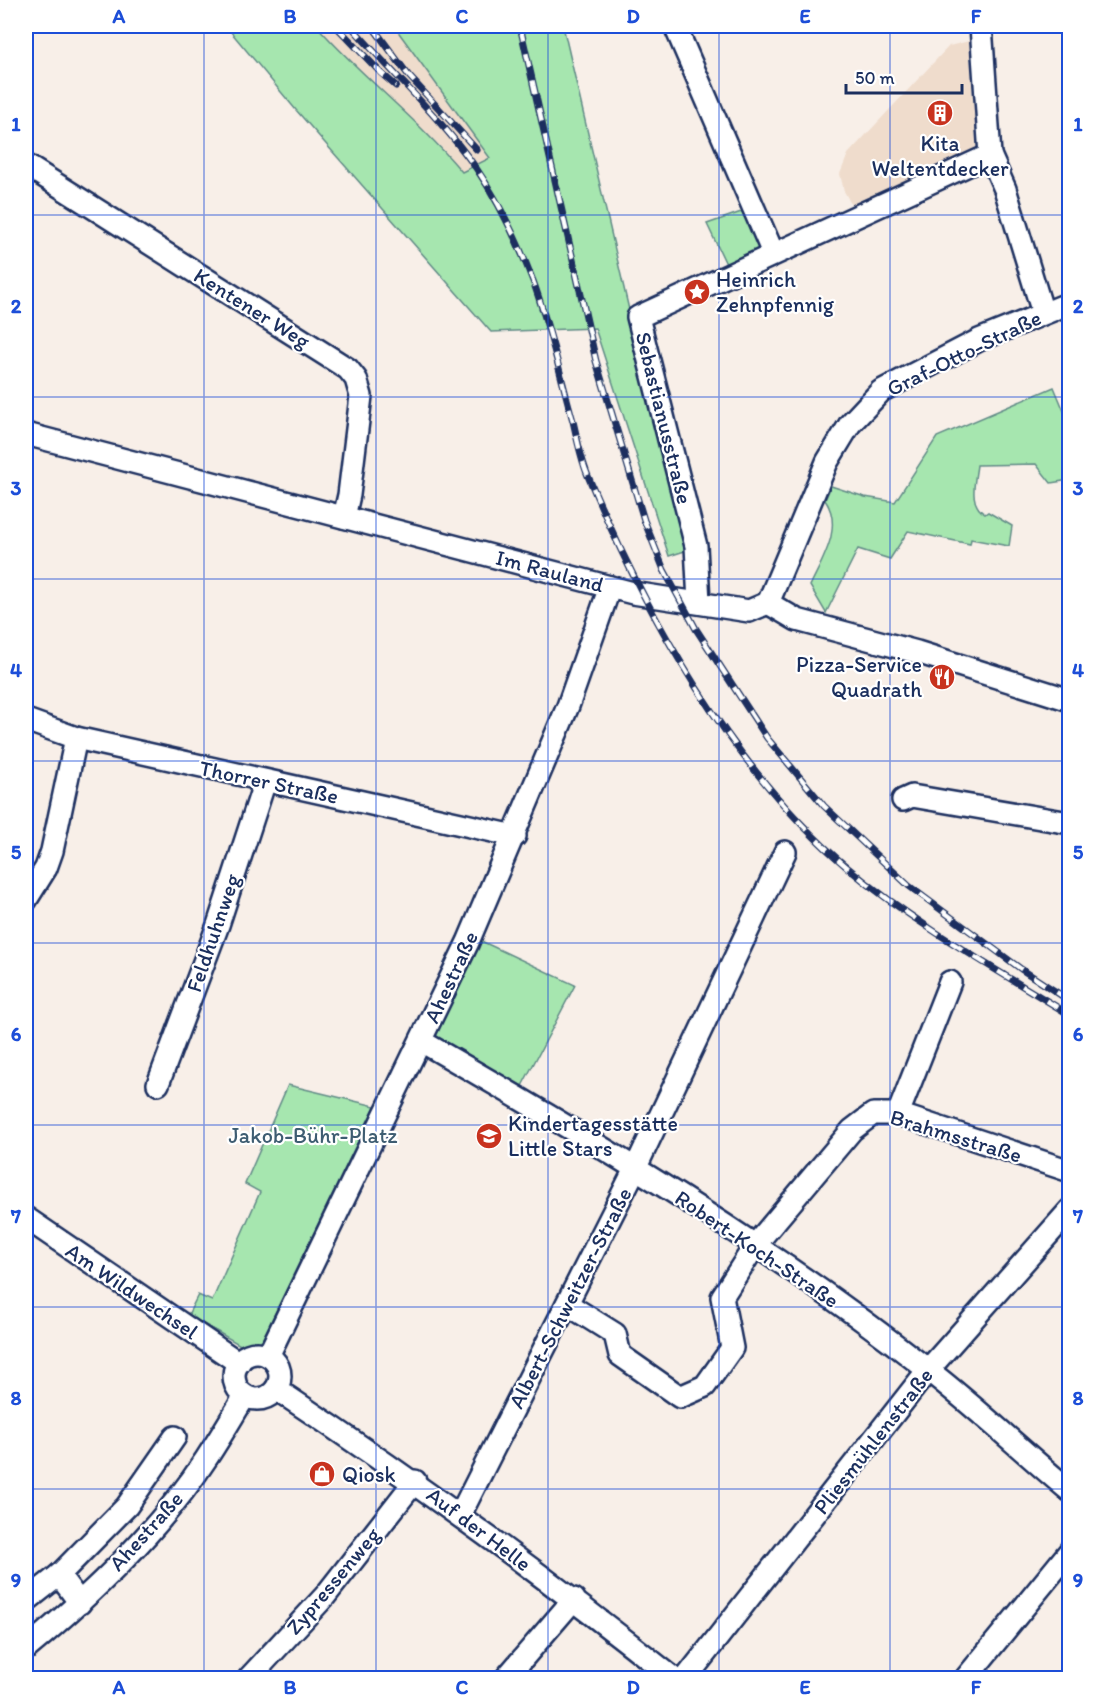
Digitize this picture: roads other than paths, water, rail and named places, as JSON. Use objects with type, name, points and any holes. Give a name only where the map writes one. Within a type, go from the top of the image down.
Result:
[{"type":"street","points":[[675,26],[773,253]]},
{"type":"street","points":[[981,26],[990,154],[1005,189],[1043,313]]},
{"type":"street","name":"Sebastianusstraße","points":[[699,602],[696,546],[638,317],[990,154]]},
{"type":"street","name":"Kentener Weg","points":[[26,165],[348,369],[356,379],[361,396],[349,495],[344,517]]},
{"type":"street","name":"Graf-Otto-Straße","points":[[768,603],[827,462],[858,416],[881,392],[979,340],[1070,303]]},
{"type":"street","name":"Im Rauland","points":[[26,434],[610,587],[749,610],[768,603]]},
{"type":"street","name":"Ahestraße","points":[[268,1356],[421,1041],[515,836],[568,706],[610,587]]},
{"type":"street","points":[[768,603],[797,620],[917,652],[1070,700]]},
{"type":"street","name":"Thorrer Straße","points":[[26,720],[76,738],[515,836]]},
{"type":"street","points":[[26,899],[46,868],[52,851],[76,738]]},
{"type":"street","name":"Feldhuhnweg","points":[[158,1084],[214,935],[265,781]]},
{"type":"street","points":[[903,800],[912,796],[1070,823]]},
{"type":"street","name":"Albert-Schweitzer-Straße","points":[[460,1515],[636,1167],[785,852]]},
{"type":"street","points":[[898,1114],[950,982]]},
{"type":"street","name":"Robert-Koch-Straße","points":[[421,1041],[636,1167],[756,1244],[928,1370],[1070,1491]]},
{"type":"street","name":"Brahmsstraße","points":[[567,1304],[615,1334],[620,1355],[680,1397],[705,1386],[732,1348],[722,1297],[756,1244],[852,1130],[873,1114],[898,1114],[1070,1171]]},
{"type":"street","name":"Pliesmühlenstraße","points":[[686,1678],[928,1370],[1070,1210]]},
{"type":"street","name":"Am Wildwechsel","points":[[26,1218],[239,1363]]},
{"type":"street","points":[[252,1354],[268,1356],[279,1369],[280,1379],[276,1389],[264,1398],[254,1399],[245,1396],[236,1382],[235,1372],[239,1363],[252,1354]]},
{"type":"street","name":"Auf der Helle","points":[[276,1389],[415,1481],[573,1599],[673,1678]]},
{"type":"street","name":"Ahestraße","points":[[26,1649],[80,1603],[156,1524],[206,1460],[245,1396]]},
{"type":"street","points":[[26,1601],[59,1575],[127,1506],[175,1437]]},
{"type":"street","name":"Zypressenweg","points":[[249,1678],[325,1596],[415,1481]]},
{"type":"street","points":[[966,1678],[1070,1551]]},
{"type":"street","points":[[59,1575],[80,1603]]},
{"type":"street","points":[[506,1678],[573,1599]]},
{"type":"railway","points":[[336,26],[396,86]]},
{"type":"railway","points":[[351,26],[462,149],[485,181],[501,209],[539,298],[588,476],[611,529],[665,635],[730,738],[806,829],[848,868],[928,927],[1070,1015]]},
{"type":"railway","points":[[372,26],[409,76],[477,150]]},
{"type":"railway","points":[[520,26],[596,361],[644,520],[664,570],[696,629],[767,738],[824,806],[909,886],[1021,969],[1070,1001]]},
{"type":"place","name":"Kita Weltentdecker","points":[[940,113]]},
{"type":"place","name":"Heinrich Zehnpfennig","points":[[697,292]]},
{"type":"place","name":"Pizza-Service Quadrath","points":[[942,677]]},
{"type":"place","name":"Kindertagesstätte Little Stars","points":[[489,1136]]},
{"type":"place","name":"Qiosk","points":[[322,1474]]},
{"type":"park label","name":"Jakob-Bühr-Platz","points":[[313,1135]]}]
